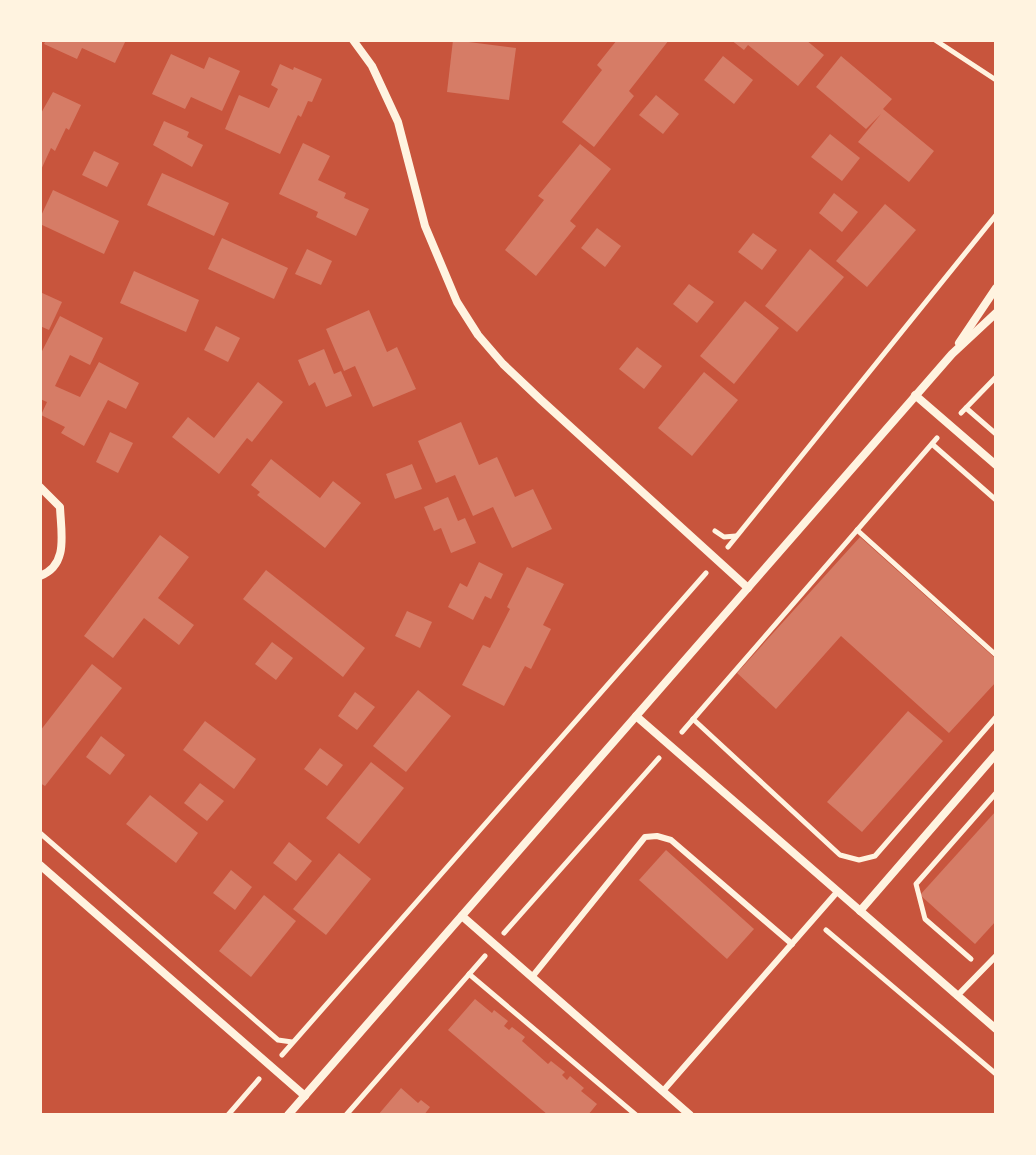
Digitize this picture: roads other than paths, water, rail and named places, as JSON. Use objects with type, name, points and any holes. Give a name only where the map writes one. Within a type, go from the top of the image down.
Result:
[{"type":"street","points":[[353,40],[372,66],[398,122],[425,226],[457,302],[478,335],[541,400],[748,588]]},
{"type":"street","points":[[952,354],[996,288]]},
{"type":"street","points":[[288,1115],[915,395],[952,354],[996,313]]},
{"type":"street","points":[[915,395],[996,465]]},
{"type":"street","points":[[40,487],[60,507],[61,557],[51,572],[40,576]]},
{"type":"street","points":[[636,716],[996,1029]]},
{"type":"street","points":[[860,911],[996,754]]},
{"type":"street","points":[[40,865],[305,1096]]},
{"type":"street","points":[[462,916],[686,1114]]},
{"type":"lane","points":[[532,977],[645,837],[671,840],[792,944]]},
{"type":"lane","points":[[663,1091],[838,891]]},
{"type":"lane","points":[[957,996],[996,956]]}]
